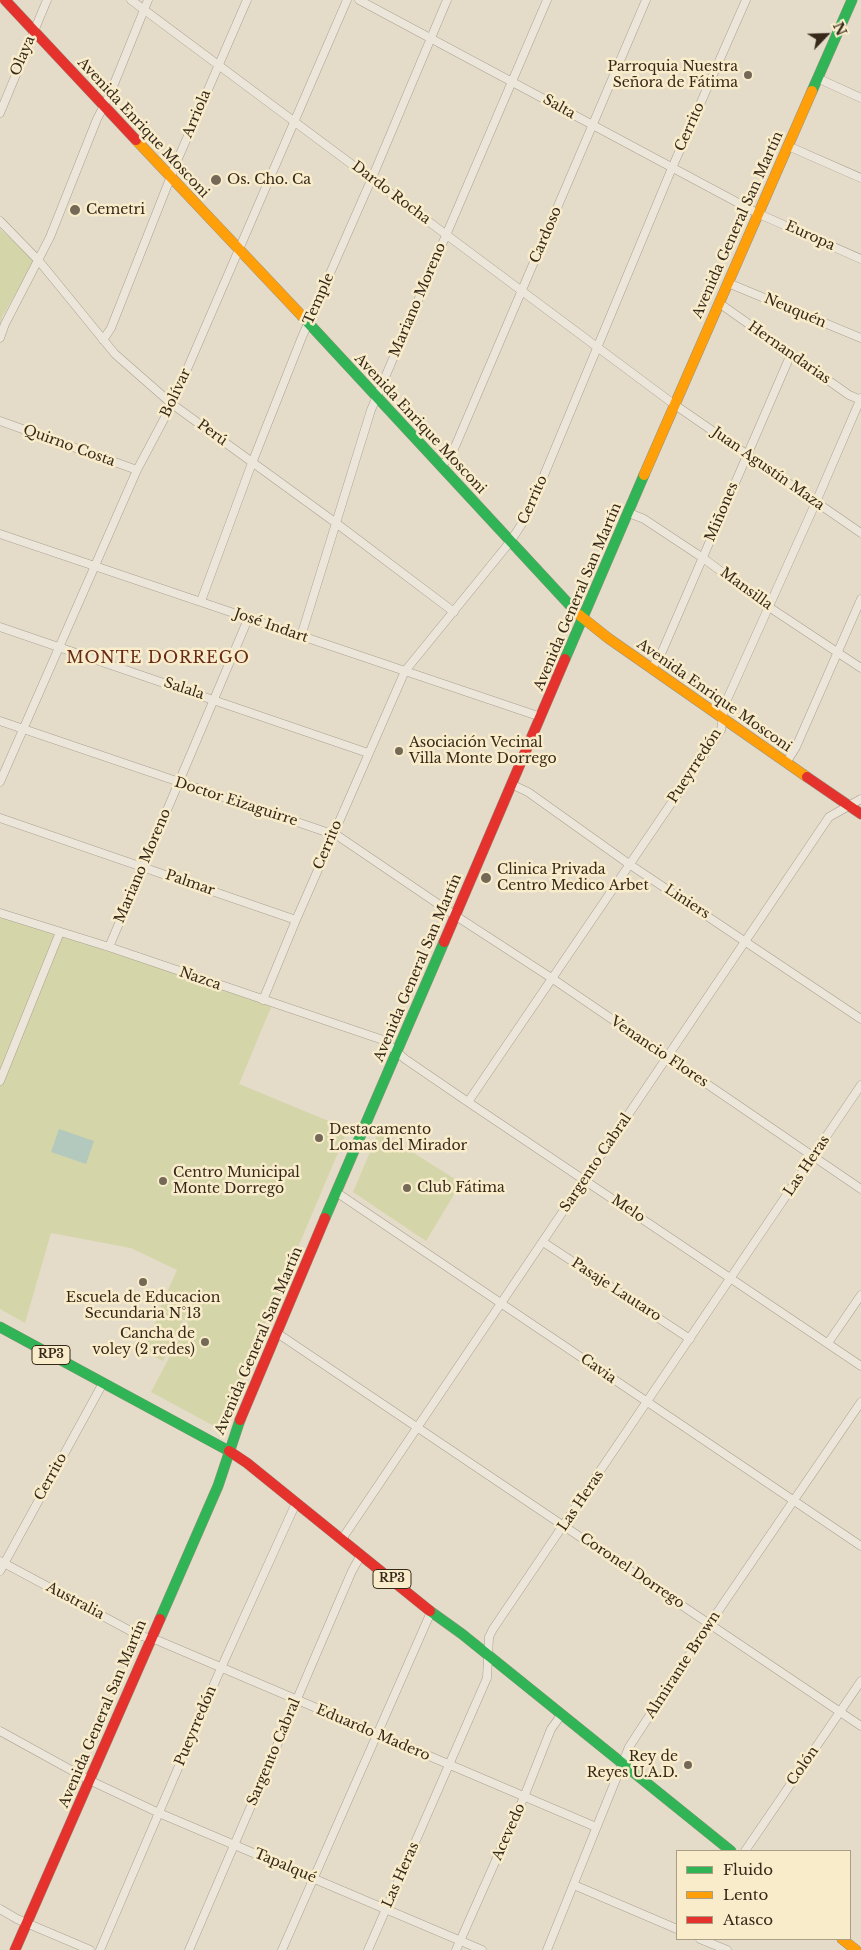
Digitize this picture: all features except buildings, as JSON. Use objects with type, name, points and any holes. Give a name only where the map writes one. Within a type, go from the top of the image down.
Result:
[{"type":"main road","name":"Avenida Enrique Mosconi","points":[[5,0],[171,179],[377,396],[583,619],[651,669],[861,814]]},
{"type":"main road","name":"Avenida General San Martín","points":[[15,1950],[218,1486],[238,1422],[336,1192],[719,303],[852,0]]},
{"type":"main road","name":"RP3","points":[[0,1327],[229,1451],[247,1463],[730,1850]]},
{"type":"main road","points":[[843,1940],[856,1950]]},
{"type":"street","name":"Olaya","points":[[0,113],[47,0]]},
{"type":"street","name":"Dardo Rocha","points":[[131,0],[675,405]]},
{"type":"street","points":[[0,338],[5,324],[39,261],[148,0]]},
{"type":"street","name":"Arriola","points":[[103,340],[111,328],[171,179],[247,0]]},
{"type":"street","name":"Bolívar","points":[[0,782],[137,470],[172,404],[347,0]]},
{"type":"street","name":"Salta","points":[[359,0],[759,214]]},
{"type":"street","name":"Temple","points":[[201,602],[252,463],[308,324],[447,0]]},
{"type":"street","name":"Mariano Moreno","points":[[301,636],[371,410],[547,0]]},
{"type":"street","name":"Cardoso","points":[[441,466],[451,456],[646,0]]},
{"type":"street","name":"Cerrito","points":[[263,1000],[368,753],[405,672],[510,542],[527,516],[672,168],[746,0]]},
{"type":"street","points":[[817,78],[861,98]]},
{"type":"street","points":[[788,146],[861,178]]},
{"type":"street","name":"Europa","points":[[759,214],[861,259]]},
{"type":"street","name":"Perú","points":[[0,221],[39,261],[115,354],[172,404],[336,523],[454,612]]},
{"type":"street","name":"Neuquén","points":[[728,283],[861,338]]},
{"type":"street","name":"Hernandarias","points":[[719,303],[849,395],[861,399]]},
{"type":"street","name":"Miñones","points":[[651,669],[661,654],[791,354]]},
{"type":"street","name":"Pueyrredón","points":[[468,1102],[720,730],[725,704],[861,399]]},
{"type":"street","name":"Juan Agustín Maza","points":[[675,405],[861,533]]},
{"type":"street","name":"Quirno Costa","points":[[0,421],[137,470]]},
{"type":"street","name":"Mansilla","points":[[629,513],[644,519],[703,558],[769,607],[861,668]]},
{"type":"street","name":"José Indart","points":[[0,534],[405,672],[528,711],[541,717]]},
{"type":"street","points":[[786,763],[796,747],[861,599]]},
{"type":"street","name":"Mariano Moreno","points":[[109,947],[248,619]]},
{"type":"street","name":"Salala","points":[[0,627],[368,753]]},
{"type":"street","name":"Doctor Eizaguirre","points":[[0,721],[333,834],[456,916]]},
{"type":"street","name":"Liniers","points":[[512,785],[528,792],[630,864],[861,1019]]},
{"type":"street","name":"Sargento Cabral","points":[[342,1539],[829,817],[861,799]]},
{"type":"street","name":"Palmar","points":[[0,818],[296,920]]},
{"type":"street","name":"Nazca","points":[[0,913],[109,947],[384,1040],[397,1051]]},
{"type":"street","name":"Venancio Flores","points":[[456,916],[553,979],[861,1189]]},
{"type":"street","points":[[0,1081],[60,932]]},
{"type":"street","name":"Melo","points":[[397,1051],[405,1059],[468,1102],[861,1366]]},
{"type":"street","name":"Las Heras","points":[[368,1950],[487,1678],[489,1637],[493,1629],[861,1085]]},
{"type":"street","name":"Cavia","points":[[336,1192],[502,1302],[647,1403],[861,1546]]},
{"type":"street","name":"Pasaje Lautaro","points":[[543,1242],[690,1339]]},
{"type":"street","points":[[828,1343],[861,1294]]},
{"type":"street","name":"Coronel Dorrego","points":[[277,1333],[861,1726]]},
{"type":"street","name":"Cerrito","points":[[0,1571],[2,1562],[103,1383]]},
{"type":"street","name":"Almirante Brown","points":[[547,1950],[615,1783],[621,1763],[629,1748],[710,1623],[861,1402]]},
{"type":"street","name":"Pueyrredón","points":[[100,1950],[221,1668],[296,1503]]},
{"type":"street","name":"Sargento Cabral","points":[[189,1950],[352,1571],[361,1555]]},
{"type":"street","name":"Australia","points":[[2,1562],[138,1635],[150,1638]]},
{"type":"street","points":[[282,1950],[431,1612]]},
{"type":"street","name":"Eduardo Madero","points":[[150,1638],[596,1827]]},
{"type":"street","name":"Colón","points":[[746,1850],[861,1681]]},
{"type":"street","name":"Acevedo","points":[[456,1950],[524,1797],[551,1729],[562,1714]]},
{"type":"street","name":"Tapalqué","points":[[0,1731],[89,1780],[159,1813],[482,1950]]},
{"type":"street","points":[[574,1885],[676,1929]]},
{"type":"street","points":[[0,1909],[26,1923],[90,1950]]},
{"type":"street","points":[[711,1944],[726,1950]]},
{"type":"green space","points":[[0,229],[35,260],[2,317],[0,325]]},
{"type":"green space","name":"Centro Municipal Monte Dorrego","points":[[0,916],[272,1005],[239,1084],[348,1129],[224,1422],[220,1424],[214,1426],[151,1392],[188,1322],[160,1308],[177,1270],[131,1248],[51,1233],[25,1323],[0,1309]]},
{"type":"green space","name":"Club Fátima","points":[[379,1131],[461,1183],[426,1241],[353,1192]]},
{"type":"green space","points":[[162,1310],[183,1321],[163,1361],[141,1350]]},
{"type":"shaded area","points":[[59,1129],[94,1141],[86,1164],[51,1152]]},
{"type":"traffic: fast","points":[[812,91],[852,0]]},
{"type":"traffic: fast","points":[[302,316],[578,614]]},
{"type":"traffic: fast","points":[[565,659],[644,475]]},
{"type":"traffic: fast","points":[[325,1218],[444,942]]},
{"type":"traffic: fast","points":[[0,1327],[229,1451]]},
{"type":"traffic: fast","points":[[160,1619],[218,1486],[240,1420]]},
{"type":"traffic: fast","points":[[430,1611],[462,1634],[730,1850]]},
{"type":"traffic: slow","points":[[644,475],[812,91]]},
{"type":"traffic: slow","points":[[136,140],[302,316]]},
{"type":"traffic: slow","points":[[578,614],[608,638],[807,777]]},
{"type":"traffic: slow","points":[[843,1940],[856,1950]]},
{"type":"traffic: jam","points":[[5,0],[136,140]]},
{"type":"traffic: jam","points":[[444,942],[565,659]]},
{"type":"traffic: jam","points":[[807,777],[861,814]]},
{"type":"traffic: jam","points":[[240,1420],[325,1218]]},
{"type":"traffic: jam","points":[[229,1451],[247,1463],[430,1611]]},
{"type":"traffic: jam","points":[[15,1950],[160,1619]]},
{"type":"place","name":"Parroquia Nuestra Señora de Fátima","points":[[748,75]]},
{"type":"place","name":"Os. Cho. Ca","points":[[216,180]]},
{"type":"place","name":"Cemetri","points":[[75,210]]},
{"type":"place","name":"Asociación Vecinal Villa Monte Dorrego","points":[[399,751]]},
{"type":"place","name":"Clinica Privada Centro Medico Arbet","points":[[486,878]]},
{"type":"place","name":"Destacamento Lomas del Mirador","points":[[319,1138]]},
{"type":"place","name":"Centro Municipal Monte Dorrego","points":[[163,1181]]},
{"type":"place","name":"Club Fátima","points":[[407,1188]]},
{"type":"place","name":"Escuela de Educacion Secundaria N°13","points":[[143,1282]]},
{"type":"place","name":"Cancha de voley (2 redes)","points":[[205,1342]]},
{"type":"place","name":"Rey de Reyes U.A.D.","points":[[688,1765]]},
{"type":"district","name":"MONTE DORREGO","points":[[158,658]]}]
